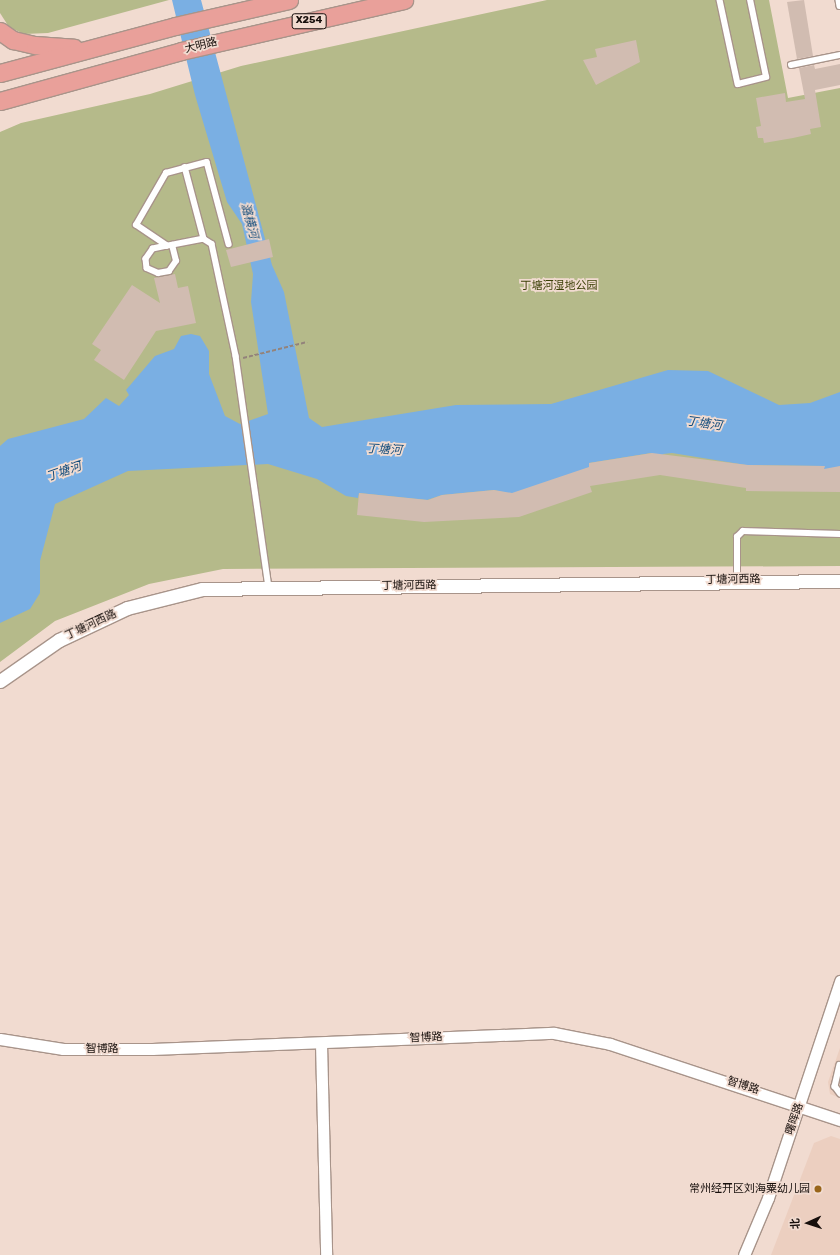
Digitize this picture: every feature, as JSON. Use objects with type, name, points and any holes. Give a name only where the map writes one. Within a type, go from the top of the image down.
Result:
[{"type":"main road","name":"X254","points":[[0,73],[175,26],[289,0]]},
{"type":"main road","name":"大明路","points":[[0,101],[215,42],[404,0]]},
{"type":"main road","points":[[0,31],[13,40],[35,45],[88,50]]},
{"type":"street","name":"丁塘河西路","points":[[0,681],[59,640],[127,608],[202,589],[737,579],[840,581]]},
{"type":"street","name":"曙晖路","points":[[744,1255],[799,1106],[840,981]]},
{"type":"street","name":"智博路","points":[[0,1039],[63,1048],[321,1043],[554,1033],[610,1044],[840,1120]]},
{"type":"street","points":[[321,1043],[326,1255]]},
{"type":"lane","points":[[720,0],[738,84],[766,77],[750,0]]},
{"type":"lane","points":[[839,0],[840,6]]},
{"type":"lane","points":[[791,64],[840,55]]},
{"type":"lane","points":[[204,239],[170,246],[153,249],[146,259],[148,268],[158,273],[169,271],[176,261],[170,246],[136,225],[166,173],[207,162],[229,244]]},
{"type":"lane","points":[[185,167],[204,239],[212,244],[236,360],[269,587]]},
{"type":"lane","points":[[737,579],[737,537],[743,531],[840,534]]},
{"type":"lane","points":[[840,1065],[835,1086],[840,1093]]},
{"type":"path","points":[[236,360],[307,342]]},
{"type":"shaded area","points":[[840,1048],[840,1098],[830,1094],[828,1082]]},
{"type":"shaded area","name":"常州经开区刘海粟幼儿园","points":[[831,1136],[840,1139],[840,1255],[771,1255],[814,1143]]},
{"type":"green space","points":[[0,0],[169,0],[48,33],[24,34],[9,27],[0,13]]},
{"type":"green space","name":"丁塘河湿地公园","points":[[547,0],[769,0],[788,98],[840,88],[840,566],[223,569],[149,584],[55,621],[0,662],[0,132],[21,123],[150,94],[241,66]]},
{"type":"water","points":[[172,0],[201,0],[272,265],[284,292],[309,418],[322,427],[456,405],[551,404],[668,370],[708,371],[779,405],[810,403],[840,392],[840,466],[824,475],[824,466],[746,465],[672,453],[663,454],[662,465],[653,464],[651,453],[589,463],[589,468],[511,494],[494,490],[442,495],[427,500],[359,493],[358,498],[346,496],[317,479],[268,464],[128,471],[55,504],[40,561],[40,593],[30,609],[0,623],[0,446],[8,439],[84,419],[106,398],[119,406],[129,395],[126,390],[155,356],[174,349],[181,336],[191,334],[200,336],[209,351],[209,374],[225,416],[240,424],[268,414],[251,302],[253,274],[242,224],[227,202],[195,95]]},
{"type":"building","points":[[804,0],[813,56],[797,59],[787,2]]},
{"type":"building","points":[[636,40],[640,62],[596,85],[583,60],[597,57],[595,49]]},
{"type":"building","points":[[840,64],[840,85],[815,90],[821,127],[810,129],[811,134],[793,138],[764,143],[763,138],[758,138],[756,127],[761,126],[756,98],[785,93],[786,102],[805,99],[799,68],[814,65],[815,69]]},
{"type":"building","points":[[269,239],[273,257],[231,267],[226,250]]},
{"type":"building","points":[[175,274],[178,288],[188,286],[196,323],[156,331],[124,380],[94,360],[101,350],[92,344],[132,285],[160,303],[154,278]]},
{"type":"building","points":[[652,453],[748,465],[825,466],[824,469],[840,466],[840,492],[746,491],[746,488],[660,475],[590,486],[592,492],[519,517],[424,522],[357,515],[359,493],[428,500],[442,495],[494,490],[512,493],[589,467],[589,463]]},
{"type":"place","name":"常州经开区刘海粟幼儿园","points":[[818,1189]]},
{"type":"water label","name":"潞横河","points":[[249,221]]},
{"type":"water label","name":"丁塘河","points":[[704,424]]},
{"type":"water label","name":"丁塘河","points":[[384,450]]},
{"type":"water label","name":"丁塘河","points":[[64,472]]}]
